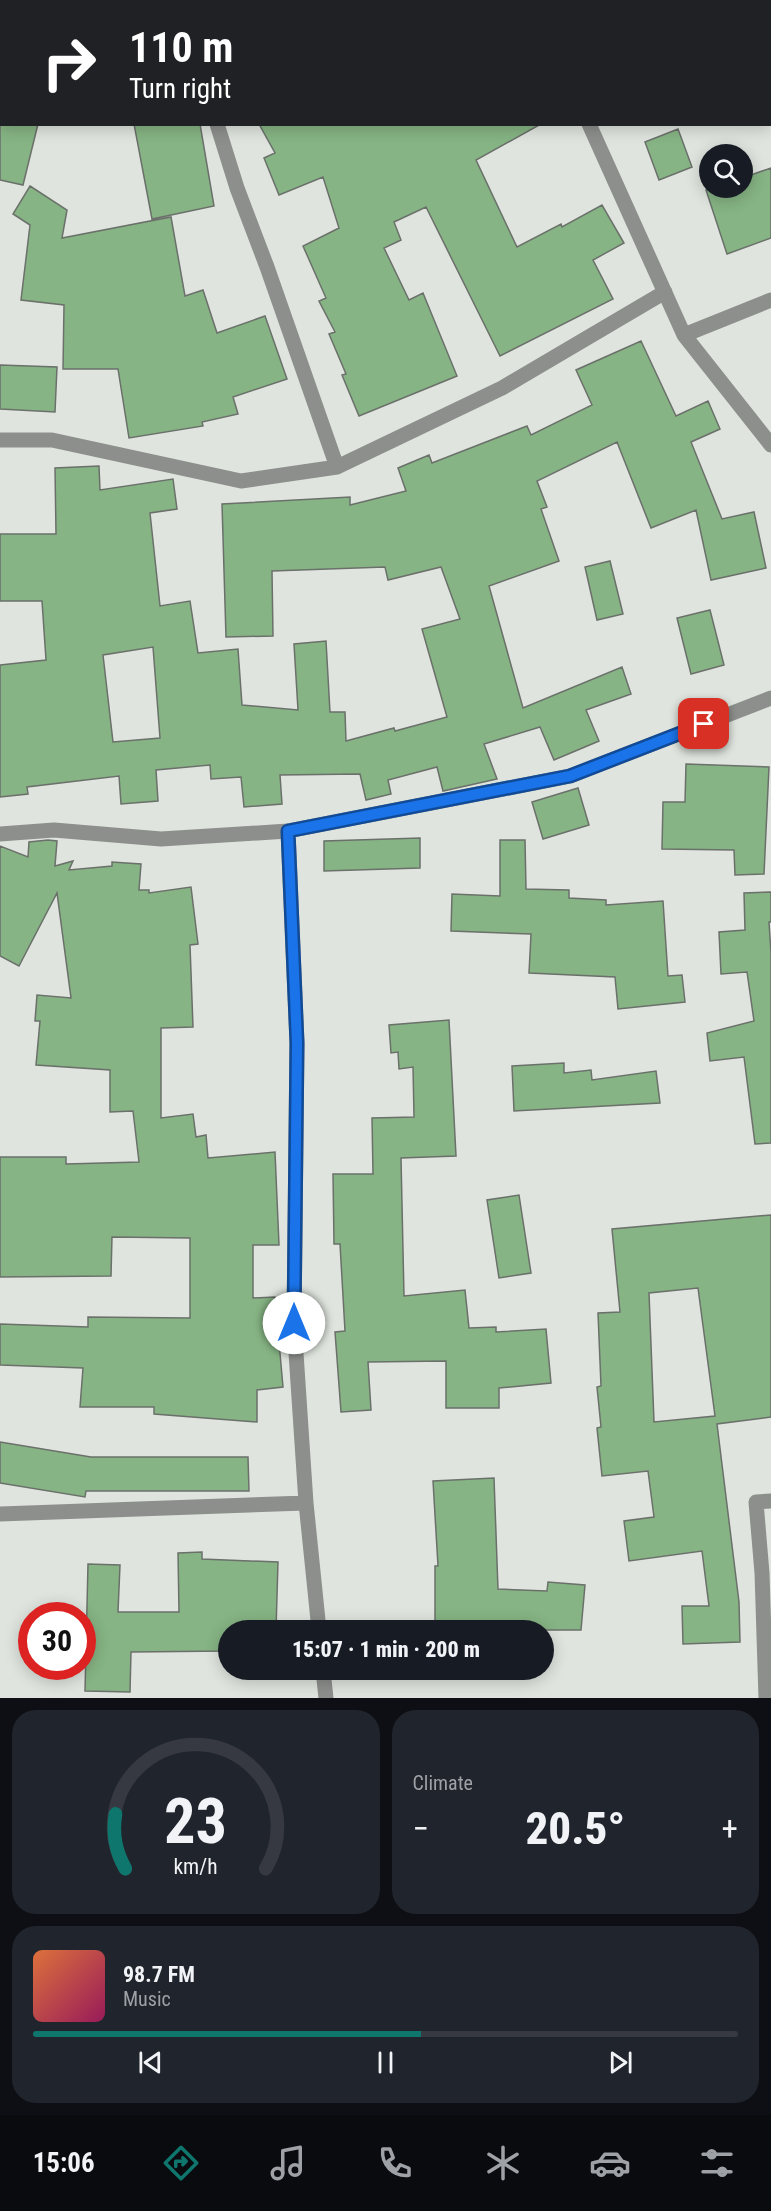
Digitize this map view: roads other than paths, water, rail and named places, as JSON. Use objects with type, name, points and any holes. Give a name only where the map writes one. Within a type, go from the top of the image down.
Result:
[{"type":"street","points":[[218,126],[237,188],[337,467]]},
{"type":"street","points":[[590,126],[684,335],[771,445]]},
{"type":"street","points":[[0,440],[52,440],[241,481],[337,467],[502,388],[665,292]]},
{"type":"street","points":[[684,335],[771,300]]},
{"type":"street","points":[[0,834],[54,830],[161,839],[288,831],[570,776],[771,698]]},
{"type":"street","points":[[288,831],[297,1043],[294,1323],[306,1503],[318,1620]]},
{"type":"street","points":[[766,1698],[762,1573],[756,1502],[771,1501]]},
{"type":"street","points":[[0,1514],[306,1503]]},
{"type":"street","points":[[324,1680],[326,1698]]}]
